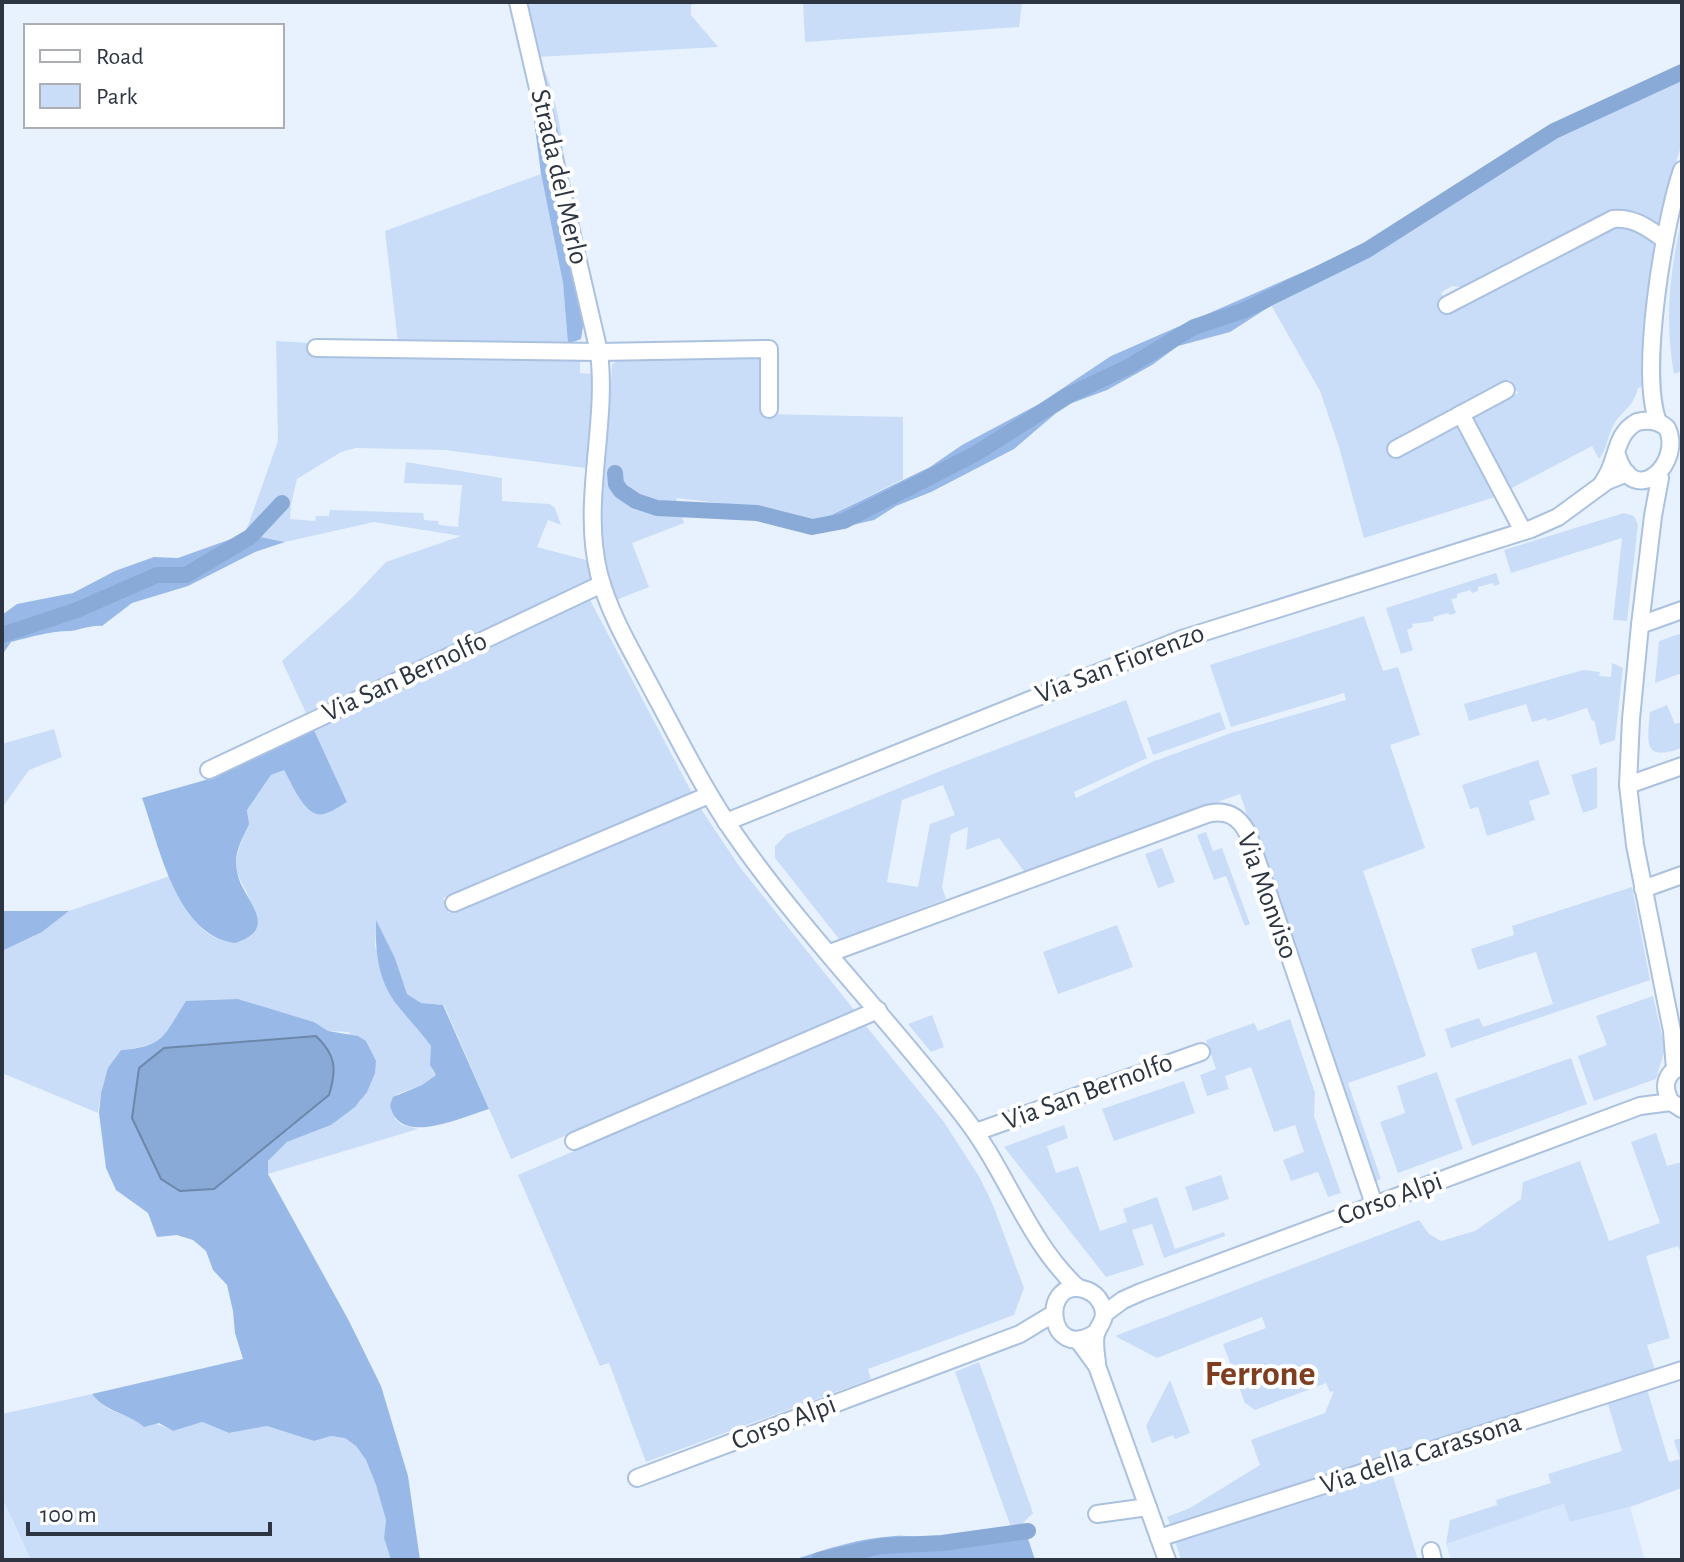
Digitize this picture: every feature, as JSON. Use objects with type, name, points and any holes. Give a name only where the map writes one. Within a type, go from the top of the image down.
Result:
[{"type":"street","name":"Strada del Merlo","points":[[518,2],[599,352]]},
{"type":"street","points":[[1658,422],[1651,393],[1654,326],[1665,240],[1682,170]]},
{"type":"street","points":[[1447,305],[1613,219],[1640,223],[1665,240]]},
{"type":"street","points":[[316,348],[599,352],[769,349],[769,409]]},
{"type":"street","name":"Via San Bernolfo","points":[[599,352],[601,394],[594,549],[615,619],[726,822],[757,865],[976,1132],[1047,1253],[1078,1288],[1097,1296]]},
{"type":"street","points":[[1396,449],[1506,390]]},
{"type":"street","points":[[1637,422],[1658,422],[1666,427],[1679,450],[1671,469],[1660,478],[1642,480],[1627,473],[1617,455],[1621,435],[1637,422],[1651,393]]},
{"type":"street","points":[[1461,414],[1523,531]]},
{"type":"street","name":"Via San Fiorenzo","points":[[1599,486],[1617,455]]},
{"type":"street","name":"Via San Fiorenzo","points":[[726,822],[1182,639],[1523,531],[1558,517],[1599,486],[1627,473]]},
{"type":"street","points":[[1660,478],[1640,625],[1628,785],[1643,889],[1680,1063]]},
{"type":"street","points":[[1642,480],[1650,496],[1653,516]]},
{"type":"street","name":"Via San Bernolfo","points":[[209,770],[602,584]]},
{"type":"street","points":[[1640,625],[1682,610]]},
{"type":"street","points":[[1628,785],[1682,766]]},
{"type":"street","points":[[454,903],[709,795]]},
{"type":"street","name":"Via Monviso","points":[[830,953],[1207,814],[1229,813],[1238,818],[1248,834],[1374,1204]]},
{"type":"street","points":[[1643,889],[1682,875]]},
{"type":"street","points":[[574,1141],[878,1010]]},
{"type":"street","name":"Via San Bernolfo","points":[[976,1132],[1201,1052]]},
{"type":"street","name":"Corso Alpi","points":[[1104,1314],[1141,1292],[1640,1106],[1665,1085],[1668,1076],[1680,1063]]},
{"type":"street","points":[[1665,1085],[1666,1095],[1676,1106]]},
{"type":"street","name":"Corso Alpi","points":[[1640,1106],[1676,1106]]},
{"type":"street","name":"Via San Bernolfo","points":[[1047,1253],[1060,1296]]},
{"type":"street","points":[[1078,1288],[1060,1296],[1053,1314],[1060,1332],[1078,1340],[1097,1332]]},
{"type":"street","name":"Corso Alpi","points":[[1097,1296],[1141,1292]]},
{"type":"street","points":[[1097,1296],[1104,1314],[1097,1332],[1097,1366]]},
{"type":"street","name":"Corso Alpi","points":[[1020,1334],[1053,1314]]},
{"type":"street","name":"Corso Alpi","points":[[637,1478],[1020,1334],[1042,1330],[1060,1332]]},
{"type":"street","points":[[1078,1340],[1097,1366],[1167,1560]]},
{"type":"street","name":"Via della Carassona","points":[[1159,1538],[1682,1370]]},
{"type":"street","points":[[1097,1514],[1148,1507]]},
{"type":"shaded area","points":[[526,59],[584,320],[581,339],[568,344],[563,283],[541,174]]},
{"type":"shaded area","points":[[1365,245],[1230,332],[1178,346],[1152,365],[1107,390],[1072,403],[1014,449],[931,492],[896,506],[874,520],[848,526],[819,521],[930,467],[962,445],[1039,404],[1111,356]]},
{"type":"shaded area","points":[[245,534],[285,542],[255,552],[188,586],[132,603],[102,626],[48,633],[11,642],[2,655],[2,615],[17,604],[73,593],[115,571],[154,557],[178,558]]},
{"type":"shaded area","points":[[314,730],[347,802],[327,813],[317,814],[305,806],[284,770],[271,775],[247,810],[249,824],[236,859],[240,882],[256,912],[256,929],[249,937],[235,943],[215,937],[198,924],[173,886],[142,798],[209,779]]},
{"type":"shaded area","points":[[2,911],[69,911],[42,932],[2,951]]},
{"type":"shaded area","points":[[376,920],[395,958],[407,994],[421,1003],[443,1005],[489,1109],[432,1126],[405,1125],[396,1118],[390,1105],[393,1097],[422,1085],[436,1075],[430,1065],[431,1046],[386,987],[377,955]]},
{"type":"shaded area","points":[[238,999],[314,1022],[328,1031],[358,1036],[366,1041],[376,1061],[367,1092],[355,1107],[331,1125],[287,1142],[268,1161],[268,1174],[381,1386],[408,1476],[420,1560],[391,1560],[384,1538],[386,1520],[376,1485],[366,1460],[356,1446],[345,1438],[331,1436],[314,1441],[267,1426],[229,1433],[202,1422],[173,1431],[159,1423],[144,1427],[104,1405],[92,1394],[243,1359],[227,1285],[213,1270],[206,1251],[193,1240],[177,1235],[157,1237],[148,1213],[116,1190],[106,1168],[99,1113],[108,1068],[121,1050],[147,1046],[162,1037],[186,1001]],"holes":[[[316,1036],[329,1095],[164,1048]]]},
{"type":"shaded area","points":[[316,1036],[328,1050],[333,1063],[329,1095],[214,1189],[180,1191],[161,1179],[132,1118],[139,1068],[164,1048]]},
{"type":"shaded area","points":[[2,1499],[31,1560],[2,1560]]},
{"type":"shaded area","points":[[1565,1504],[1571,1522],[1630,1507],[1645,1560],[1451,1560],[1446,1544]]},
{"type":"shaded area","points":[[1024,1526],[1035,1560],[793,1560],[869,1539],[933,1537]]},
{"type":"green space","points":[[523,2],[706,2],[691,5],[691,15],[718,47],[537,57],[557,111],[564,169]]},
{"type":"green space","points":[[803,2],[1022,2],[1019,27],[805,42]]},
{"type":"green space","points":[[1682,67],[1682,144],[1658,228],[1635,214],[1467,288],[1452,286],[1441,293],[1450,309],[1602,229],[1627,225],[1656,240],[1642,387],[1638,388],[1633,401],[1615,422],[1602,455],[1599,459],[1592,446],[1510,489],[1471,418],[1518,393],[1510,380],[1389,445],[1395,457],[1458,425],[1495,497],[1364,538],[1320,391],[1271,305],[1555,125]]},
{"type":"green space","points":[[541,174],[563,283],[568,344],[398,343],[385,231]]},
{"type":"green space","points":[[1682,217],[1682,371],[1674,374],[1669,334],[1670,295]]},
{"type":"green space","points":[[276,341],[580,359],[580,373],[594,374],[591,450],[585,468],[445,450],[356,448],[341,452],[297,479],[290,519],[315,521],[316,516],[329,516],[330,510],[423,513],[424,520],[458,527],[462,485],[404,483],[406,462],[502,478],[502,501],[550,504],[555,508],[561,525],[548,520],[537,547],[590,561],[594,578],[306,713],[282,661],[352,598],[386,562],[461,536],[374,522],[285,542],[245,534],[278,441]]},
{"type":"green space","points":[[764,354],[764,414],[903,417],[903,479],[819,521],[753,507],[676,498],[684,523],[632,543],[649,587],[616,600],[602,548],[600,524],[612,365],[618,359]]},
{"type":"green space","points":[[1624,513],[1634,516],[1638,525],[1627,621],[1613,620],[1622,538],[1511,573],[1504,550]]},
{"type":"green space","points":[[1496,573],[1500,584],[1478,587],[1478,591],[1472,593],[1470,590],[1451,599],[1456,613],[1433,617],[1434,621],[1412,624],[1413,627],[1407,630],[1413,650],[1401,654],[1386,608]]},
{"type":"green space","points":[[590,600],[692,793],[443,898],[449,913],[701,809],[739,866],[855,1011],[511,1159],[444,1005],[421,1003],[407,994],[395,958],[376,922],[375,947],[431,1046],[432,1070],[436,1075],[422,1085],[397,1094],[395,1119],[402,1125],[418,1129],[268,1174],[268,1161],[287,1142],[331,1125],[361,1101],[349,1032],[327,1031],[314,1022],[238,999],[167,1038],[121,1050],[105,1080],[98,1113],[2,1073],[2,951],[42,932],[69,911],[170,876],[190,915],[212,936],[224,941],[238,941],[252,935],[250,902],[237,874],[236,864],[248,823],[247,810],[271,775],[284,769],[307,808],[347,802],[314,730]]},
{"type":"green space","points":[[1364,616],[1383,671],[1398,667],[1420,735],[1390,745],[1425,848],[1363,871],[1426,1056],[1348,1083],[1381,1179],[1374,1182],[1240,794],[1024,871],[999,838],[966,850],[968,827],[951,834],[942,887],[946,899],[839,939],[775,858],[775,846],[787,834],[1126,700],[1147,758],[1074,792],[1076,798],[1152,762],[1231,733],[1346,700],[1344,693],[1231,727],[1210,665]],"holes":[[[943,785],[955,815],[930,824],[918,887],[887,882],[902,800]]]},
{"type":"green space","points":[[1682,633],[1682,673],[1655,683],[1659,641]]},
{"type":"green space","points":[[1612,663],[1623,668],[1615,740],[1600,745],[1594,720],[1587,708],[1548,721],[1546,718],[1532,722],[1526,704],[1469,721],[1464,704],[1583,670],[1611,677]]},
{"type":"green space","points":[[1667,705],[1675,724],[1682,722],[1682,748],[1660,753],[1650,747],[1650,712]]},
{"type":"green space","points":[[1220,712],[1226,729],[1153,755],[1147,738]]},
{"type":"green space","points":[[54,729],[62,757],[29,770],[2,808],[2,744]]},
{"type":"green space","points":[[1538,760],[1550,794],[1529,801],[1535,820],[1487,836],[1478,807],[1470,809],[1462,785]]},
{"type":"green space","points":[[1597,767],[1597,808],[1583,813],[1571,775]]},
{"type":"green space","points":[[1206,832],[1213,851],[1222,848],[1250,924],[1245,926],[1226,876],[1214,880],[1197,835]]},
{"type":"green space","points":[[1162,848],[1175,882],[1158,888],[1145,854]]},
{"type":"green space","points":[[1632,887],[1650,980],[1451,1048],[1445,1029],[1479,1018],[1483,1027],[1553,1004],[1536,952],[1478,970],[1471,949],[1514,935],[1512,926]]},
{"type":"green space","points":[[1117,925],[1133,967],[1058,994],[1043,952]]},
{"type":"green space","points":[[1653,996],[1665,1049],[1656,1079],[1594,1101],[1578,1056],[1607,1045],[1596,1016]]},
{"type":"green space","points":[[932,1015],[944,1047],[931,1052],[908,1024]]},
{"type":"green space","points":[[1290,1019],[1315,1093],[1314,1116],[1341,1193],[1328,1197],[1318,1172],[1291,1181],[1283,1160],[1304,1152],[1295,1125],[1274,1132],[1251,1067],[1225,1076],[1229,1089],[1207,1096],[1200,1075],[1216,1069],[1206,1040],[1254,1023],[1258,1031]]},
{"type":"green space","points":[[866,1026],[944,1122],[980,1178],[1024,1288],[1014,1315],[868,1369],[871,1379],[646,1462],[609,1363],[600,1366],[518,1175]]},
{"type":"green space","points":[[1571,1058],[1587,1104],[1472,1146],[1455,1099]]},
{"type":"green space","points":[[1437,1072],[1463,1149],[1398,1173],[1380,1122],[1405,1113],[1397,1086]]},
{"type":"green space","points":[[1184,1081],[1195,1113],[1114,1141],[1102,1109]]},
{"type":"green space","points":[[1064,1125],[1068,1138],[1047,1146],[1056,1173],[1078,1166],[1100,1231],[1127,1222],[1123,1209],[1157,1197],[1175,1249],[1224,1232],[1225,1236],[1164,1258],[1152,1224],[1132,1230],[1144,1265],[1106,1277],[1004,1147]]},
{"type":"green space","points":[[1656,1133],[1667,1166],[1682,1162],[1682,1256],[1678,1246],[1646,1256],[1670,1338],[1647,1345],[1655,1370],[1171,1526],[1167,1517],[1190,1508],[1260,1465],[1251,1440],[1325,1413],[1334,1391],[1330,1392],[1326,1383],[1255,1410],[1245,1403],[1223,1344],[1266,1328],[1262,1317],[1157,1358],[1115,1336],[1419,1220],[1429,1234],[1441,1241],[1475,1231],[1521,1199],[1523,1182],[1580,1161],[1609,1241],[1660,1223],[1631,1142]]},
{"type":"green space","points":[[1221,1175],[1229,1199],[1193,1211],[1185,1187]]},
{"type":"green space","points":[[979,1362],[1033,1513],[1023,1523],[1024,1526],[1011,1527],[955,1372]]},
{"type":"green space","points":[[1170,1380],[1190,1433],[1152,1443],[1146,1426]]},
{"type":"green space","points":[[1647,1389],[1669,1462],[1680,1459],[1674,1440],[1682,1438],[1682,1488],[1630,1507],[1570,1522],[1564,1504],[1446,1544],[1450,1520],[1497,1505],[1496,1500],[1551,1483],[1548,1474],[1622,1451],[1607,1401]]},
{"type":"green space","points":[[92,1394],[100,1403],[119,1414],[173,1431],[201,1422],[229,1433],[267,1426],[314,1441],[331,1436],[345,1437],[366,1460],[376,1485],[386,1520],[384,1538],[391,1560],[31,1560],[2,1498],[2,1414]]},
{"type":"green space","points":[[1392,1473],[1418,1560],[1181,1560],[1175,1541]]},
{"type":"waterway","points":[[615,473],[616,484],[621,491],[636,501],[657,508],[757,513],[812,527],[844,521],[975,454],[1067,396],[1130,366],[1194,327],[1245,310],[1367,250],[1554,131],[1682,72]]},
{"type":"waterway","points":[[2,635],[77,610],[157,575],[186,575],[250,537],[282,503]]},
{"type":"waterway","points":[[819,1560],[881,1546],[942,1543],[1028,1531]]},
{"type":"district","name":"Ferrone","points":[[1260,1374]]}]
